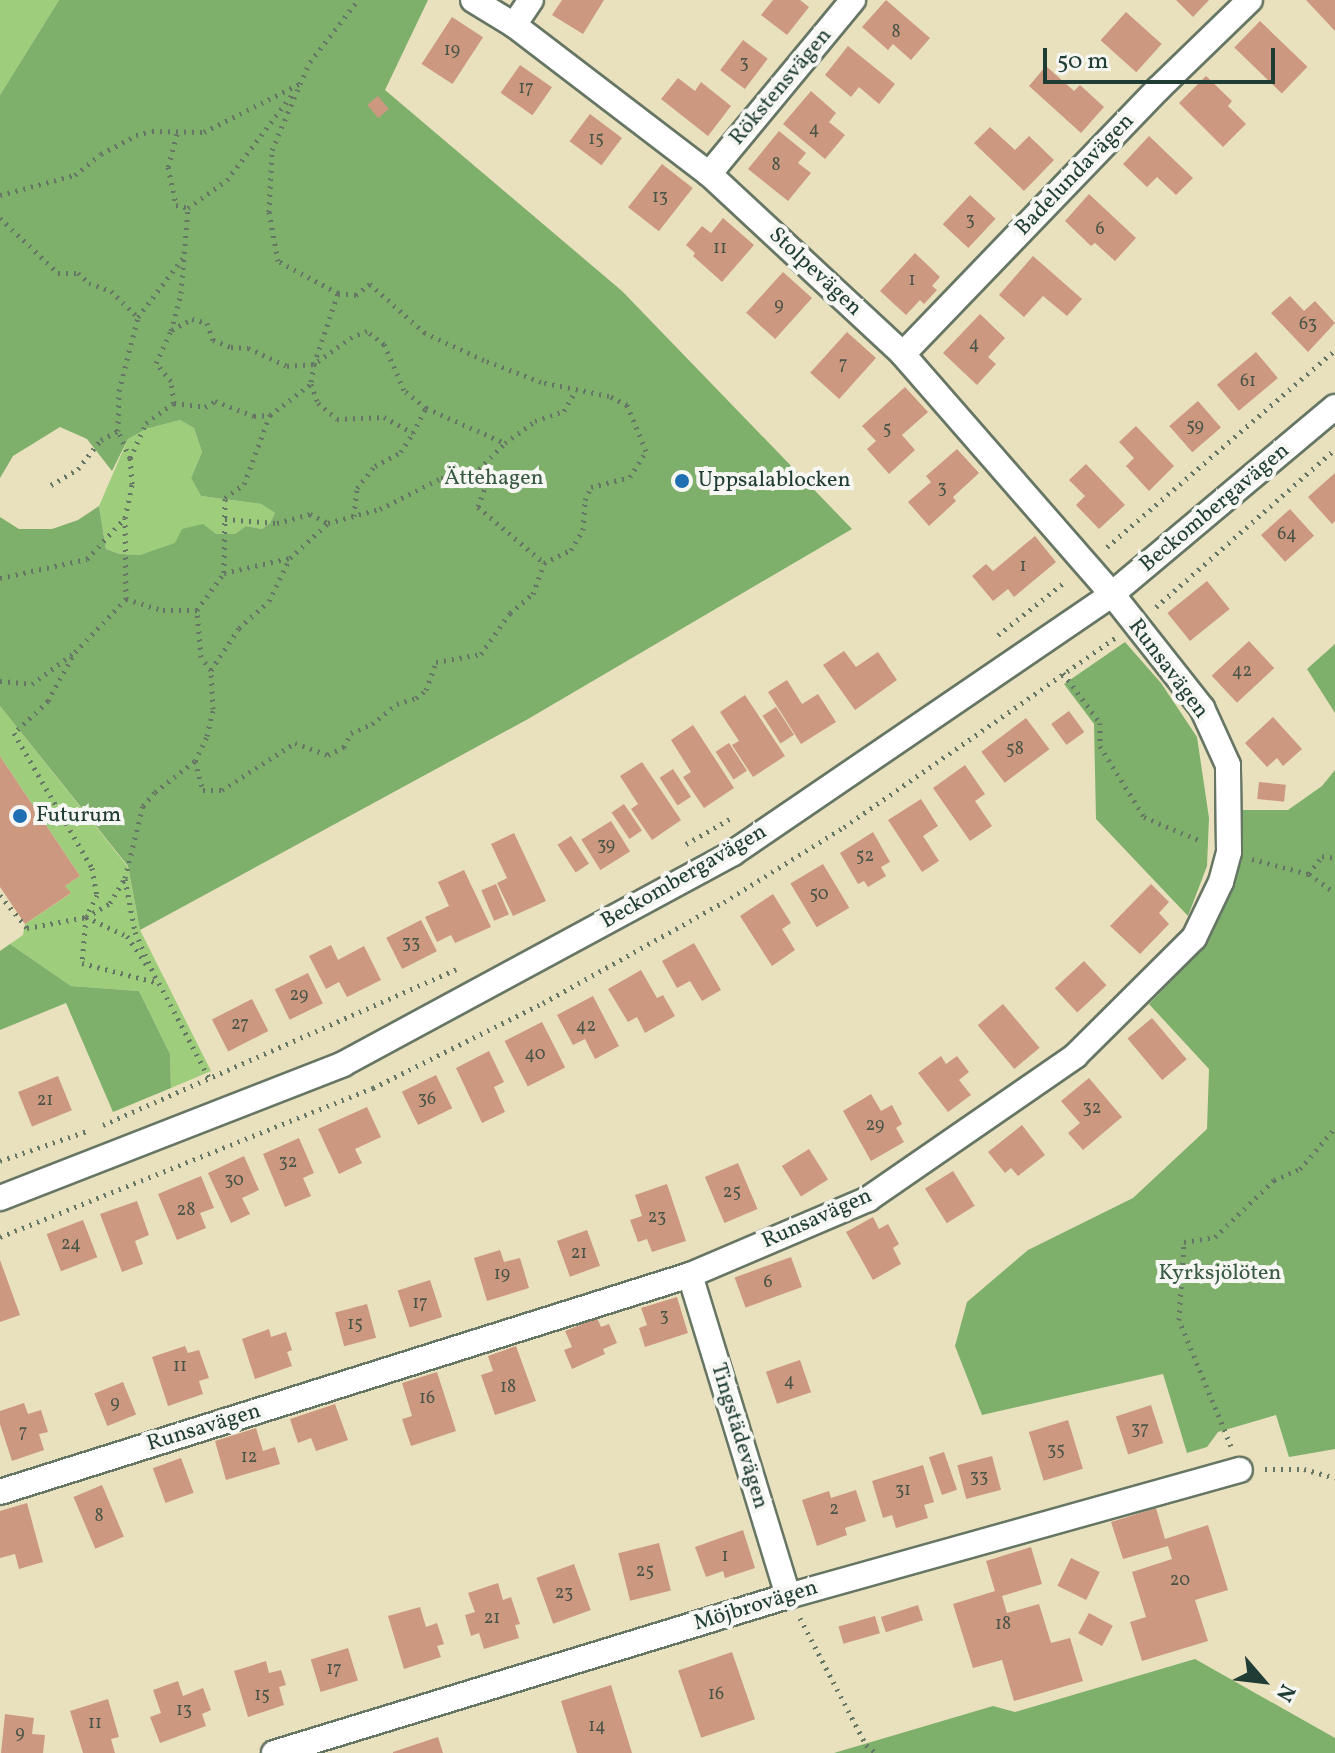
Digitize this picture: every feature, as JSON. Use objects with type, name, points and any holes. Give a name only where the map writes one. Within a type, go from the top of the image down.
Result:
[{"type":"street","name":"Stolpevägen","points":[[473,0],[514,25],[709,174],[903,354],[1112,594]]},
{"type":"street","points":[[514,25],[531,0]]},
{"type":"street","name":"Rökstensvägen","points":[[709,174],[853,0]]},
{"type":"street","name":"Badelundavägen","points":[[903,354],[1158,89],[1250,0]]},
{"type":"street","name":"Beckombergavägen","points":[[0,1198],[343,1064],[719,861],[1112,594],[1335,407]]},
{"type":"street","name":"Runsavägen","points":[[0,1492],[690,1275],[868,1199],[1075,1056],[1194,938],[1221,882],[1229,852],[1228,765],[1202,708],[1112,594]]},
{"type":"street","name":"Tingstädevägen","points":[[690,1275],[788,1596]]},
{"type":"street","name":"Möjbrovägen","points":[[274,1753],[788,1596],[1240,1470]]},
{"type":"path","points":[[195,761],[203,790],[222,790],[295,743],[303,743],[311,752],[328,755],[344,747],[351,733],[372,724],[397,704],[416,698],[426,690],[436,662],[481,654],[510,613],[533,594],[544,563],[571,550],[583,530],[585,500],[591,487],[630,477],[646,451],[627,405],[609,396],[527,376],[425,333],[370,284],[356,295],[338,293],[278,261],[271,224],[272,150],[310,62],[358,0]]},
{"type":"path","points":[[0,195],[75,175],[101,154],[136,135],[152,131],[177,134],[204,132],[300,84]]},
{"type":"path","points":[[174,403],[171,381],[156,363],[171,331],[181,293],[188,208],[227,180],[300,84]]},
{"type":"path","points":[[177,134],[168,167],[176,205],[188,208]]},
{"type":"path","points":[[0,218],[58,273],[78,273],[89,283],[111,291],[138,317]]},
{"type":"path","points":[[0,681],[32,684],[75,652],[126,599],[125,518],[132,484],[130,458],[118,431],[119,391],[138,317],[183,257]]},
{"type":"path","points":[[338,293],[314,364],[311,384],[318,403],[337,419],[384,417],[413,433]]},
{"type":"path","points":[[171,331],[192,319],[207,323],[213,340],[231,347],[248,348],[287,366],[314,364],[352,337],[367,331],[384,344],[404,390],[426,408],[505,443]]},
{"type":"path","points":[[987,644],[1086,565],[1335,350]]},
{"type":"path","points":[[0,895],[27,928],[86,917],[110,903],[125,878],[143,806],[155,792],[195,761],[207,736],[213,709],[211,670],[201,657],[197,610],[224,573],[225,498],[244,484],[270,415],[311,384]]},
{"type":"path","points":[[211,670],[239,628],[269,601],[290,558],[328,523],[409,497],[441,478],[479,469],[505,443],[535,421],[564,411],[576,390]]},
{"type":"path","points":[[130,458],[146,423],[174,403],[205,407],[215,401],[254,416],[270,415]]},
{"type":"path","points":[[354,516],[357,488],[375,466],[401,452],[426,408]]},
{"type":"path","points":[[51,485],[78,469],[101,440],[118,431]]},
{"type":"path","points":[[479,469],[487,482],[478,507],[544,563]]},
{"type":"path","points":[[225,519],[277,523],[310,514],[328,523]]},
{"type":"path","points":[[0,578],[87,559],[125,518]]},
{"type":"path","points":[[224,573],[290,558]]},
{"type":"path","points":[[126,599],[163,610],[197,610]]},
{"type":"path","points":[[75,652],[48,701],[14,733],[92,868],[97,895],[86,917],[82,963],[159,983]]},
{"type":"path","points":[[1063,673],[1100,723],[1100,746],[1144,817],[1229,852],[1309,874],[1335,893]]},
{"type":"path","points":[[677,849],[745,810]]},
{"type":"path","points":[[1309,874],[1322,856],[1335,858]]},
{"type":"path","points":[[125,878],[135,932],[209,1078]]},
{"type":"path","points":[[86,917],[127,936],[159,983]]},
{"type":"path","points":[[0,1161],[97,1128],[459,967]]},
{"type":"path","points":[[1335,1128],[1300,1169],[1274,1180],[1215,1237],[1184,1242],[1179,1320],[1240,1470],[1304,1469],[1335,1478]]},
{"type":"path","points":[[788,1596],[866,1745],[876,1753]]},
{"type":"green space","points":[[0,0],[59,0],[0,95]]},
{"type":"green space","name":"Ättehagen","points":[[59,0],[428,0],[385,90],[622,291],[852,529],[528,719],[140,930],[128,866],[0,706],[0,517],[19,529],[52,529],[78,520],[99,506],[106,549],[120,554],[140,555],[175,543],[182,529],[203,524],[216,534],[235,534],[246,526],[262,529],[270,523],[275,513],[261,504],[201,496],[191,478],[202,452],[194,428],[180,420],[146,429],[128,439],[112,471],[87,439],[60,427],[13,456],[0,478],[0,95]]},
{"type":"green space","points":[[180,420],[194,428],[202,452],[191,478],[201,496],[261,504],[275,513],[270,523],[262,529],[246,526],[235,534],[216,534],[140,555],[120,554],[106,549],[99,506],[128,439],[146,429]]},
{"type":"green space","points":[[1125,642],[1161,683],[1197,737],[1209,818],[1207,866],[1188,916],[1096,819],[1094,724],[1064,684]]},
{"type":"green space","points":[[1335,644],[1335,713],[1307,669]]},
{"type":"green space","points":[[0,706],[128,867],[140,930],[211,1071],[171,1088],[170,1054],[139,991],[71,986],[10,944],[23,935],[25,924],[70,894],[65,886],[80,876],[0,756]]},
{"type":"green space","name":"Kyrksjölöten","points":[[1335,770],[1335,1449],[1289,1457],[1276,1415],[1218,1432],[1207,1447],[1187,1453],[1163,1374],[982,1415],[955,1346],[967,1302],[1028,1250],[1133,1198],[1207,1129],[1209,1069],[1149,1004],[1206,945],[1236,881],[1240,810],[1288,810],[1322,786]]},
{"type":"green space","points":[[10,944],[71,986],[139,991],[170,1054],[171,1088],[113,1112],[66,1003],[0,1030],[0,951]]},
{"type":"green space","points":[[1195,1659],[1335,1738],[1335,1753],[834,1753],[993,1706],[1015,1712]]},
{"type":"building","points":[[562,0],[604,0],[583,34],[552,15]]},
{"type":"building","points":[[773,0],[800,0],[809,7],[787,35],[761,15]]},
{"type":"building","points":[[886,0],[930,38],[911,60],[893,44],[888,50],[862,27]]},
{"type":"building","points":[[1176,0],[1209,0],[1193,17]]},
{"type":"building","points":[[1306,0],[1335,0],[1335,31]]},
{"type":"building","points":[[1126,12],[1162,44],[1136,72],[1101,40]]},
{"type":"building","points":[[452,17],[483,37],[453,84],[422,64]]},
{"type":"building","points":[[1260,21],[1307,67],[1282,93],[1234,48]]},
{"type":"building","points":[[743,40],[768,59],[745,89],[720,70]]},
{"type":"building","points":[[848,46],[895,84],[879,104],[859,87],[851,97],[825,75]]},
{"type":"building","points":[[520,65],[552,87],[532,115],[500,93]]},
{"type":"building","points":[[1046,66],[1074,91],[1080,85],[1104,107],[1081,133],[1029,86]]},
{"type":"building","points":[[1206,76],[1232,101],[1228,106],[1246,124],[1223,147],[1179,103]]},
{"type":"building","points":[[678,78],[695,91],[701,82],[731,106],[708,136],[661,99]]},
{"type":"building","points":[[811,91],[836,113],[829,122],[845,135],[825,159],[783,124]]},
{"type":"building","points":[[378,96],[389,109],[378,118],[367,105]]},
{"type":"building","points":[[590,114],[622,138],[601,165],[570,141]]},
{"type":"building","points":[[990,127],[1015,150],[1029,136],[1054,160],[1024,191],[974,143]]},
{"type":"building","points":[[779,131],[806,153],[798,163],[811,173],[788,201],[748,169]]},
{"type":"building","points":[[1149,136],[1193,178],[1176,195],[1157,177],[1147,187],[1123,164]]},
{"type":"building","points":[[662,164],[693,188],[659,231],[628,207]]},
{"type":"building","points":[[1089,194],[1136,238],[1115,261],[1095,243],[1091,246],[1065,221]]},
{"type":"building","points":[[970,195],[996,219],[968,248],[943,224]]},
{"type":"building","points":[[723,218],[754,245],[722,282],[693,256],[695,253],[686,245],[702,226],[711,233]]},
{"type":"building","points":[[915,253],[940,277],[932,286],[937,290],[924,304],[920,300],[906,315],[880,291]]},
{"type":"building","points":[[1033,256],[1082,299],[1067,316],[1043,296],[1024,317],[999,295]]},
{"type":"building","points":[[783,272],[812,298],[775,339],[746,313]]},
{"type":"building","points":[[1290,296],[1304,311],[1315,301],[1335,323],[1308,352],[1271,313]]},
{"type":"building","points":[[980,314],[1005,338],[988,357],[996,364],[977,385],[943,353]]},
{"type":"building","points":[[847,332],[876,358],[839,399],[810,373]]},
{"type":"building","points":[[1256,352],[1278,378],[1239,411],[1217,385]]},
{"type":"building","points":[[905,387],[928,412],[902,435],[915,450],[889,474],[867,449],[876,441],[862,426]]},
{"type":"building","points":[[1198,401],[1221,427],[1192,452],[1169,426]]},
{"type":"building","points":[[1136,426],[1174,466],[1149,491],[1126,466],[1134,458],[1119,442]]},
{"type":"building","points":[[957,449],[979,473],[953,497],[956,501],[929,526],[908,502],[931,482],[926,476]]},
{"type":"building","points":[[1086,464],[1125,505],[1099,529],[1076,505],[1085,496],[1069,480]]},
{"type":"building","points":[[1335,473],[1335,521],[1332,524],[1308,497]]},
{"type":"building","points":[[1290,509],[1314,536],[1285,562],[1261,535]]},
{"type":"building","points":[[1035,536],[1056,562],[1014,597],[1008,589],[993,601],[972,576],[986,564],[993,571]]},
{"type":"building","points":[[1207,581],[1230,609],[1190,641],[1167,613]]},
{"type":"building","points":[[1249,641],[1274,668],[1237,703],[1212,676]]},
{"type":"building","points":[[844,651],[856,667],[878,652],[897,680],[855,710],[823,665]]},
{"type":"building","points":[[787,680],[802,704],[818,694],[836,722],[801,744],[768,692]]},
{"type":"building","points":[[745,695],[785,756],[753,777],[732,745],[739,741],[720,712]]},
{"type":"building","points":[[776,707],[794,735],[781,743],[763,716]]},
{"type":"building","points":[[1069,711],[1084,732],[1066,745],[1051,724]]},
{"type":"building","points":[[1273,717],[1302,749],[1283,766],[1277,758],[1267,767],[1245,743]]},
{"type":"building","points":[[1026,718],[1049,749],[1005,783],[981,752]]},
{"type":"building","points":[[693,725],[734,788],[704,808],[683,777],[691,772],[671,740]]},
{"type":"building","points":[[729,743],[747,771],[734,779],[716,752]]},
{"type":"building","name":"Futurum","points":[[0,756],[80,876],[65,886],[71,893],[25,924],[0,887]]},
{"type":"building","points":[[642,762],[681,820],[652,840],[631,809],[638,804],[620,776]]},
{"type":"building","points":[[965,765],[985,794],[975,801],[992,826],[970,841],[933,788]]},
{"type":"building","points":[[673,769],[691,797],[678,805],[660,778]]},
{"type":"building","points":[[1259,782],[1286,785],[1284,802],[1257,799]]},
{"type":"building","points":[[921,799],[938,826],[923,836],[939,861],[922,872],[888,820]]},
{"type":"building","points":[[624,804],[642,831],[629,839],[612,812]]},
{"type":"building","points":[[611,821],[630,852],[600,870],[581,840]]},
{"type":"building","points":[[873,832],[890,862],[881,867],[886,876],[868,887],[864,881],[858,884],[840,853]]},
{"type":"building","points":[[514,833],[546,901],[513,916],[497,883],[507,878],[491,844]]},
{"type":"building","points":[[571,836],[589,864],[576,872],[558,845]]},
{"type":"building","points":[[823,864],[849,908],[817,927],[790,884]]},
{"type":"building","points":[[464,870],[491,927],[455,943],[451,935],[437,942],[425,917],[449,906],[438,882]]},
{"type":"building","points":[[496,884],[509,914],[494,921],[481,890]]},
{"type":"building","points":[[1151,884],[1169,902],[1159,913],[1169,924],[1140,954],[1110,926]]},
{"type":"building","points":[[773,894],[791,923],[782,929],[795,950],[772,966],[740,916]]},
{"type":"building","points":[[421,920],[437,951],[402,969],[386,938]]},
{"type":"building","points":[[694,943],[721,990],[702,1001],[690,981],[677,988],[662,961]]},
{"type":"building","points":[[331,945],[338,960],[364,946],[381,980],[347,997],[339,982],[326,989],[309,956]]},
{"type":"building","points":[[1084,961],[1107,985],[1077,1012],[1055,988]]},
{"type":"building","points":[[641,970],[657,998],[663,995],[675,1016],[645,1033],[637,1017],[628,1022],[608,989]]},
{"type":"building","points":[[308,973],[323,1004],[290,1020],[275,989]]},
{"type":"building","points":[[593,996],[619,1046],[595,1059],[585,1039],[573,1045],[557,1015]]},
{"type":"building","points":[[252,999],[268,1031],[228,1052],[212,1019]]},
{"type":"building","points":[[1003,1004],[1040,1048],[1014,1069],[978,1025]]},
{"type":"building","points":[[1152,1018],[1187,1059],[1162,1080],[1127,1039]]},
{"type":"building","points":[[542,1022],[565,1067],[528,1087],[505,1041]]},
{"type":"building","points":[[489,1051],[504,1082],[494,1087],[505,1112],[482,1123],[456,1068]]},
{"type":"building","points":[[941,1056],[946,1064],[957,1056],[969,1072],[959,1080],[971,1095],[948,1112],[918,1073]]},
{"type":"building","points":[[436,1075],[452,1108],[418,1125],[402,1092]]},
{"type":"building","points":[[58,1076],[72,1110],[32,1126],[18,1092]]},
{"type":"building","points":[[1089,1078],[1122,1117],[1083,1150],[1068,1133],[1080,1123],[1061,1101]]},
{"type":"building","points":[[871,1094],[881,1111],[892,1105],[902,1124],[896,1128],[904,1142],[871,1161],[843,1111]]},
{"type":"building","points":[[367,1107],[381,1137],[355,1149],[362,1163],[339,1174],[318,1129]]},
{"type":"building","points":[[1022,1125],[1045,1155],[1018,1176],[1011,1168],[1005,1173],[988,1152]]},
{"type":"building","points":[[299,1138],[314,1173],[303,1178],[311,1196],[285,1207],[263,1154]]},
{"type":"building","points":[[809,1149],[828,1180],[801,1196],[782,1166]]},
{"type":"building","points":[[244,1156],[259,1190],[242,1198],[250,1214],[231,1223],[208,1173]]},
{"type":"building","points":[[738,1163],[758,1209],[724,1223],[705,1177]]},
{"type":"building","points":[[953,1171],[975,1206],[947,1223],[925,1188]]},
{"type":"building","points":[[201,1176],[214,1208],[200,1213],[206,1228],[177,1240],[158,1194]]},
{"type":"building","points":[[667,1184],[686,1241],[652,1252],[647,1239],[638,1242],[630,1220],[642,1216],[635,1195]]},
{"type":"building","points":[[137,1201],[149,1235],[135,1241],[143,1264],[122,1272],[100,1214]]},
{"type":"building","points":[[873,1217],[879,1229],[888,1224],[899,1244],[893,1248],[901,1264],[873,1280],[846,1232]]},
{"type":"building","points":[[83,1220],[97,1257],[61,1271],[47,1234]]},
{"type":"building","points":[[587,1230],[600,1266],[570,1277],[557,1241]]},
{"type":"building","points":[[500,1250],[504,1262],[520,1258],[529,1288],[487,1301],[474,1258]]},
{"type":"building","points":[[791,1257],[802,1287],[746,1308],[735,1278]]},
{"type":"building","points":[[0,1260],[20,1315],[0,1322]]},
{"type":"building","points":[[430,1280],[442,1317],[410,1328],[398,1291]]},
{"type":"building","points":[[677,1297],[688,1333],[645,1347],[639,1328],[647,1325],[641,1308]]},
{"type":"building","points":[[367,1304],[376,1338],[344,1346],[335,1313]]},
{"type":"building","points":[[597,1318],[601,1327],[609,1324],[617,1343],[603,1349],[605,1354],[572,1369],[564,1350],[572,1347],[565,1331]]},
{"type":"building","points":[[269,1329],[271,1337],[286,1332],[292,1350],[287,1352],[292,1366],[255,1379],[242,1339]]},
{"type":"building","points":[[185,1346],[188,1353],[199,1350],[209,1378],[199,1381],[203,1394],[168,1406],[152,1357]]},
{"type":"building","points":[[516,1346],[536,1401],[495,1415],[481,1375],[493,1371],[488,1356]]},
{"type":"building","points":[[800,1360],[811,1392],[777,1404],[766,1372]]},
{"type":"building","points":[[437,1372],[456,1431],[411,1446],[402,1419],[412,1416],[402,1383]]},
{"type":"building","points":[[123,1382],[136,1414],[107,1426],[94,1394]]},
{"type":"building","points":[[24,1403],[28,1414],[41,1410],[48,1432],[39,1434],[44,1450],[12,1461],[0,1424],[0,1411]]},
{"type":"building","points":[[335,1404],[348,1440],[316,1451],[311,1438],[298,1443],[290,1419]]},
{"type":"building","points":[[1151,1405],[1163,1443],[1128,1454],[1116,1416]]},
{"type":"building","points":[[1068,1420],[1083,1469],[1044,1481],[1029,1432]]},
{"type":"building","points":[[256,1428],[263,1451],[275,1447],[280,1464],[226,1480],[215,1441]]},
{"type":"building","points":[[944,1452],[957,1490],[942,1495],[929,1457]]},
{"type":"building","points":[[992,1456],[1001,1490],[966,1499],[957,1465]]},
{"type":"building","points":[[181,1458],[194,1493],[165,1503],[153,1468]]},
{"type":"building","points":[[923,1465],[934,1502],[924,1505],[928,1518],[896,1528],[892,1515],[883,1518],[872,1481]]},
{"type":"building","points":[[102,1485],[124,1537],[95,1549],[73,1497]]},
{"type":"building","points":[[856,1490],[866,1521],[845,1528],[847,1535],[817,1546],[802,1500],[829,1491],[831,1498]]},
{"type":"building","points":[[27,1503],[43,1562],[19,1569],[15,1554],[0,1558],[0,1511]]},
{"type":"building","points":[[1156,1508],[1165,1539],[1208,1525],[1228,1590],[1195,1600],[1208,1641],[1142,1661],[1130,1622],[1146,1617],[1132,1572],[1172,1559],[1168,1546],[1123,1559],[1111,1522]]},
{"type":"building","points":[[743,1530],[755,1568],[725,1578],[723,1571],[706,1577],[695,1547]]},
{"type":"building","points":[[659,1543],[671,1591],[630,1601],[618,1553]]},
{"type":"building","points":[[1031,1547],[1042,1584],[1002,1596],[1007,1613],[1039,1604],[1051,1643],[1070,1638],[1083,1681],[1014,1701],[1002,1660],[973,1668],[953,1604],[995,1591],[986,1561]]},
{"type":"building","points":[[1071,1558],[1100,1572],[1086,1600],[1057,1586]]},
{"type":"building","points":[[574,1564],[591,1610],[553,1624],[536,1578]]},
{"type":"building","points":[[498,1583],[503,1600],[511,1597],[520,1624],[515,1625],[519,1638],[484,1649],[479,1633],[471,1636],[465,1615],[475,1612],[468,1593]]},
{"type":"building","points":[[918,1605],[923,1620],[886,1632],[881,1617]]},
{"type":"building","points":[[420,1607],[426,1627],[437,1623],[444,1644],[437,1646],[441,1657],[404,1669],[388,1616]]},
{"type":"building","points":[[1089,1613],[1113,1626],[1102,1646],[1078,1633]]},
{"type":"building","points":[[875,1616],[880,1633],[843,1644],[838,1626]]},
{"type":"building","points":[[348,1648],[358,1681],[321,1692],[311,1659]]},
{"type":"building","points":[[732,1652],[755,1719],[701,1738],[678,1671]]},
{"type":"building","points":[[266,1661],[269,1673],[281,1670],[286,1685],[279,1687],[284,1705],[248,1717],[234,1671]]},
{"type":"building","points":[[178,1681],[183,1696],[203,1688],[211,1710],[202,1714],[206,1726],[160,1743],[150,1717],[161,1713],[153,1690]]},
{"type":"building","points":[[611,1685],[632,1753],[577,1753],[561,1701]]},
{"type":"building","points":[[108,1699],[119,1737],[111,1739],[115,1753],[83,1753],[70,1711]]},
{"type":"building","points":[[5,1714],[34,1718],[32,1734],[45,1735],[43,1753],[1,1753]]},
{"type":"building","points":[[438,1737],[443,1753],[393,1753],[393,1752]]},
{"type":"place","name":"Uppsalablocken","points":[[682,481]]},
{"type":"place","name":"Futurum","points":[[20,816]]}]
